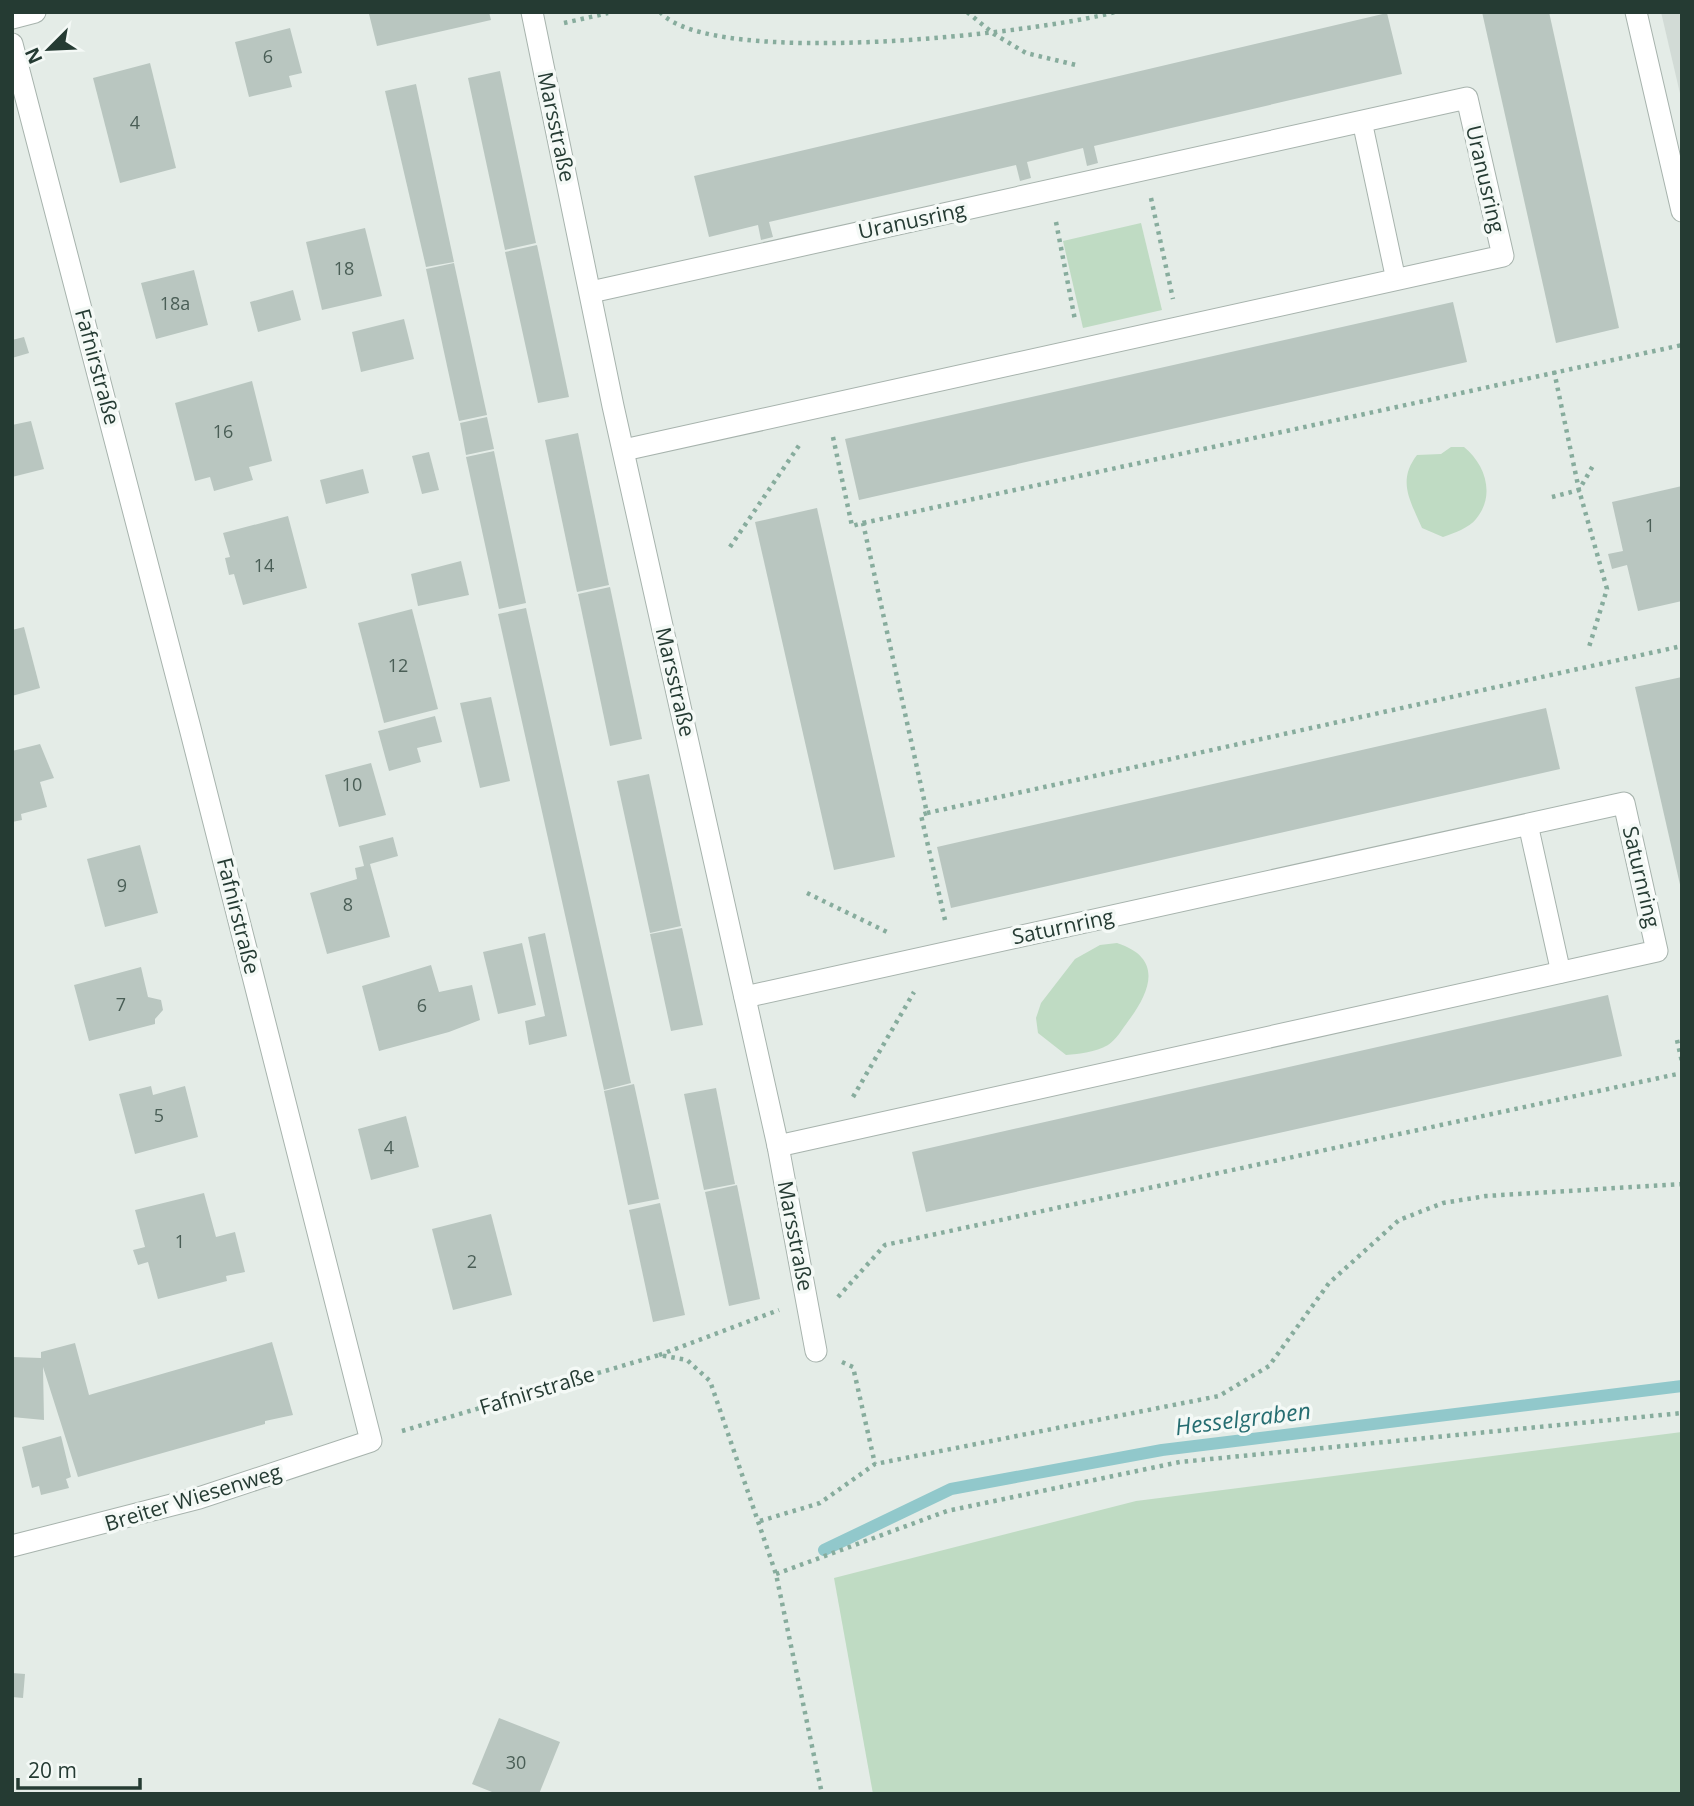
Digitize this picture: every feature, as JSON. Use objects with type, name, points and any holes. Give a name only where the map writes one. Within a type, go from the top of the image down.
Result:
[{"type":"street","points":[[12,18],[35,12]]},
{"type":"street","name":"Marsstraße","points":[[531,12],[624,450],[778,1146],[816,1351]]},
{"type":"street","points":[[1636,12],[1682,211]]},
{"type":"street","name":"Fafnirstraße","points":[[12,44],[190,728],[371,1441]]},
{"type":"street","name":"Uranusring","points":[[591,292],[1467,98],[1503,256],[624,450]]},
{"type":"street","name":"Saturnring","points":[[745,997],[1624,803],[1657,951],[778,1146]]},
{"type":"street","name":"Breiter Wiesenweg","points":[[12,1546],[199,1499],[371,1441]]},
{"type":"lane","points":[[1362,121],[1396,280]]},
{"type":"lane","points":[[1528,824],[1561,972]]},
{"type":"path","points":[[660,12],[693,31],[802,45],[994,34],[1115,12]]},
{"type":"path","points":[[967,12],[994,34],[1026,54],[1076,65]]},
{"type":"path","points":[[1145,169],[1180,327]]},
{"type":"path","points":[[1050,190],[1080,349]]},
{"type":"path","points":[[826,405],[852,526],[1682,345]]},
{"type":"path","points":[[1554,371],[1579,491],[1606,589],[1589,647]]},
{"type":"path","points":[[730,547],[826,405]]},
{"type":"path","points":[[1552,497],[1579,491],[1594,464]]},
{"type":"path","points":[[863,523],[928,813]]},
{"type":"path","points":[[853,1097],[943,953],[921,815],[1682,646]]},
{"type":"path","points":[[807,892],[889,932]]},
{"type":"path","points":[[1676,1040],[1682,1062]]},
{"type":"path","name":"Fafnirstraße","points":[[371,1441],[659,1355],[782,1308],[809,1305],[839,1296],[885,1245],[1682,1073]]},
{"type":"path","points":[[760,1521],[820,1503],[875,1464],[1219,1396],[1269,1366],[1329,1283],[1399,1220],[1443,1203],[1486,1196],[1682,1184]]},
{"type":"path","points":[[816,1351],[853,1367],[875,1464]]},
{"type":"path","points":[[659,1355],[687,1360],[710,1381],[776,1574],[822,1794]]},
{"type":"path","points":[[776,1574],[947,1511],[1180,1462],[1682,1413]]},
{"type":"shaded area","points":[[1661,12],[1682,12],[1682,102]]},
{"type":"green space","points":[[1141,223],[1162,310],[1083,328],[1063,241]]},
{"type":"green space","points":[[1451,447],[1464,447],[1478,462],[1487,490],[1486,500],[1476,519],[1465,528],[1443,537],[1422,528],[1410,499],[1407,482],[1411,464],[1417,455],[1441,454]]},
{"type":"green space","points":[[1117,943],[1132,949],[1147,966],[1147,986],[1143,997],[1111,1043],[1093,1051],[1066,1055],[1038,1033],[1036,1018],[1041,1003],[1075,959],[1100,945]]},
{"type":"green space","points":[[1682,1432],[1682,1794],[873,1794],[834,1578],[1136,1501]]},
{"type":"building","points":[[489,12],[491,20],[377,46],[369,14]]},
{"type":"building","points":[[1482,12],[1549,12],[1619,328],[1556,343]]},
{"type":"building","points":[[1387,13],[1402,74],[1094,146],[1098,163],[1087,166],[1083,148],[1027,162],[1031,178],[1020,181],[1016,165],[769,222],[773,237],[761,240],[758,225],[709,237],[694,176]]},
{"type":"building","points":[[290,28],[302,73],[289,76],[292,87],[249,97],[235,42]]},
{"type":"building","points":[[150,63],[176,168],[120,183],[93,78]]},
{"type":"building","points":[[500,71],[536,243],[505,250],[468,78]]},
{"type":"building","points":[[416,84],[454,262],[426,267],[385,91]]},
{"type":"building","points":[[365,228],[382,296],[322,310],[306,242]]},
{"type":"building","points":[[537,245],[569,397],[538,403],[505,252]]},
{"type":"building","points":[[454,263],[487,415],[459,421],[426,269]]},
{"type":"building","points":[[194,270],[208,325],[156,339],[141,283]]},
{"type":"building","points":[[293,290],[301,320],[258,332],[250,302]]},
{"type":"building","points":[[1453,302],[1467,362],[859,500],[845,439]]},
{"type":"building","points":[[404,319],[414,359],[361,372],[352,332]]},
{"type":"building","points":[[24,337],[29,353],[12,358],[12,340]]},
{"type":"building","points":[[252,381],[272,461],[249,467],[253,480],[214,491],[210,477],[195,481],[175,403]]},
{"type":"building","points":[[487,417],[494,449],[466,455],[460,423]]},
{"type":"building","points":[[31,421],[44,469],[12,477],[12,425]]},
{"type":"building","points":[[578,433],[609,585],[577,592],[545,440]]},
{"type":"building","points":[[494,451],[526,603],[499,609],[466,457]]},
{"type":"building","points":[[429,452],[439,490],[422,494],[412,456]]},
{"type":"building","points":[[363,469],[369,493],[326,504],[320,480]]},
{"type":"building","points":[[1682,486],[1682,601],[1638,611],[1627,565],[1612,569],[1608,554],[1623,551],[1612,502]]},
{"type":"building","points":[[817,508],[895,857],[834,870],[755,522]]},
{"type":"building","points":[[288,516],[307,588],[243,605],[234,574],[229,575],[225,558],[230,557],[223,533]]},
{"type":"building","points":[[461,561],[469,595],[418,606],[411,574]]},
{"type":"building","points":[[610,587],[642,739],[610,746],[578,594]]},
{"type":"building","points":[[526,608],[631,1083],[604,1090],[498,614]]},
{"type":"building","points":[[412,609],[438,709],[384,723],[358,623]]},
{"type":"building","points":[[24,627],[40,688],[12,696],[12,630]]},
{"type":"building","points":[[1682,677],[1682,889],[1681,889],[1635,687]]},
{"type":"building","points":[[491,697],[510,781],[480,788],[460,703]]},
{"type":"building","points":[[1546,708],[1560,769],[951,908],[937,847]]},
{"type":"building","points":[[435,716],[442,742],[417,748],[421,762],[389,771],[378,731]]},
{"type":"building","points":[[40,744],[54,778],[40,782],[47,807],[21,814],[22,820],[12,822],[12,751]]},
{"type":"building","points":[[371,763],[386,815],[339,827],[325,775]]},
{"type":"building","points":[[649,774],[681,926],[650,933],[617,781]]},
{"type":"building","points":[[393,837],[398,856],[370,864],[390,937],[327,954],[310,893],[357,879],[355,868],[364,866],[359,846]]},
{"type":"building","points":[[140,845],[158,913],[105,927],[87,859]]},
{"type":"building","points":[[682,928],[703,1025],[671,1031],[650,934]]},
{"type":"building","points":[[545,933],[567,1036],[529,1045],[525,1021],[545,1016],[528,937]]},
{"type":"building","points":[[522,943],[536,1005],[498,1014],[483,952]]},
{"type":"building","points":[[431,965],[439,992],[472,985],[480,1020],[449,1032],[379,1051],[362,986]]},
{"type":"building","points":[[141,967],[148,997],[161,1000],[163,1010],[155,1019],[155,1024],[89,1041],[74,985]]},
{"type":"building","points":[[1608,995],[1622,1056],[926,1212],[912,1152]]},
{"type":"building","points":[[634,1084],[659,1199],[628,1205],[604,1091]]},
{"type":"building","points":[[151,1086],[153,1095],[185,1086],[198,1137],[135,1154],[119,1094]]},
{"type":"building","points":[[716,1088],[735,1184],[704,1190],[684,1094]]},
{"type":"building","points":[[406,1116],[419,1167],[371,1180],[358,1129]]},
{"type":"building","points":[[737,1185],[760,1299],[729,1306],[705,1192]]},
{"type":"building","points":[[204,1193],[216,1237],[235,1232],[245,1272],[226,1276],[227,1281],[158,1299],[148,1262],[138,1265],[133,1250],[145,1247],[135,1210]]},
{"type":"building","points":[[660,1203],[685,1315],[653,1322],[629,1210]]},
{"type":"building","points":[[491,1214],[512,1295],[453,1310],[432,1229]]},
{"type":"building","points":[[272,1342],[293,1415],[265,1421],[265,1424],[78,1477],[43,1367],[44,1420],[12,1417],[12,1357],[41,1358],[41,1352],[75,1343],[89,1395]]},
{"type":"building","points":[[61,1436],[71,1477],[66,1479],[69,1488],[41,1495],[39,1486],[32,1488],[22,1447]]},
{"type":"building","points":[[12,1673],[25,1674],[23,1698],[12,1697]]},
{"type":"building","points":[[499,1718],[560,1742],[539,1794],[497,1794],[472,1784]]},
{"type":"waterway","name":"Hesselgraben","points":[[824,1550],[951,1489],[1162,1450],[1682,1386]]}]
